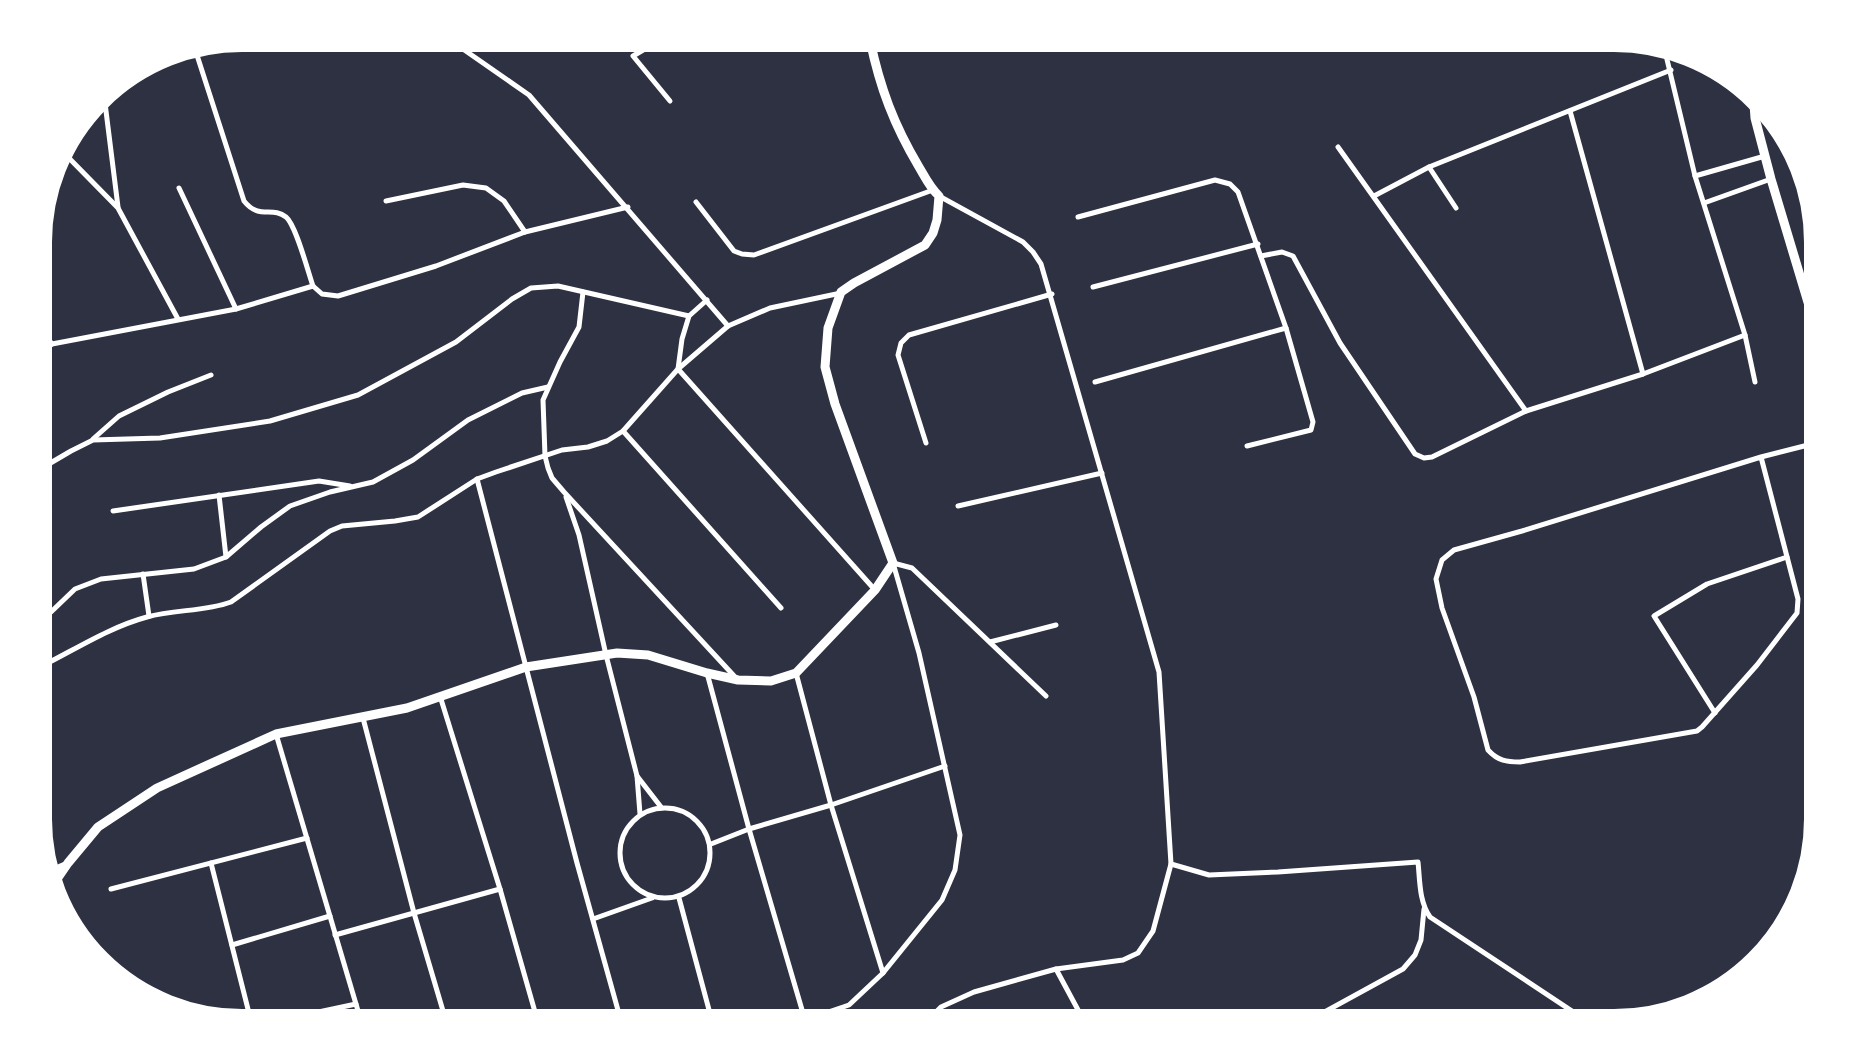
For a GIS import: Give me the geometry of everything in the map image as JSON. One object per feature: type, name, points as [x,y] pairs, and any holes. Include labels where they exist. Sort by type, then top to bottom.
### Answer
[{"type":"street","points":[[463,49],[529,94],[728,326]]},
{"type":"street","points":[[645,49],[633,56],[670,101]]},
{"type":"street","points":[[49,662],[123,625],[149,616],[214,608],[231,602],[330,531],[342,526],[418,517],[477,479],[562,450],[588,447],[607,441],[623,431],[678,369],[728,326],[770,308],[841,292],[854,283],[926,245],[938,220],[936,193],[892,118],[872,49]]},
{"type":"street","points":[[197,54],[244,201],[249,208],[258,212],[286,216],[293,227],[313,286],[322,294],[338,296],[436,266],[525,232],[628,208]]},
{"type":"street","points":[[1667,56],[1695,176],[1745,335],[1755,382]]},
{"type":"street","points":[[1374,196],[1429,167],[1671,70]]},
{"type":"street","points":[[105,105],[118,208]]},
{"type":"street","points":[[1754,109],[1771,179],[1807,299]]},
{"type":"street","points":[[1570,111],[1643,374]]},
{"type":"street","points":[[1338,147],[1526,411]]},
{"type":"street","points":[[1695,176],[1765,156]]},
{"type":"street","points":[[68,157],[118,208],[178,319]]},
{"type":"street","points":[[1429,167],[1456,208]]},
{"type":"street","points":[[1704,203],[1771,179]]},
{"type":"street","points":[[1078,217],[1216,180],[1230,184],[1238,192],[1258,244],[1286,328],[1313,426],[1311,430],[1248,446]]},
{"type":"street","points":[[386,201],[463,185],[486,188],[504,201],[525,232]]},
{"type":"street","points":[[179,188],[236,309]]},
{"type":"street","points":[[696,202],[734,251],[754,255],[936,193],[1023,242],[1042,264],[1052,294],[1159,672],[1171,864],[1153,930],[1138,953],[1123,960],[1056,969],[974,992],[940,1007],[936,1012]]},
{"type":"street","points":[[1093,287],[1258,244]]},
{"type":"street","points":[[1261,256],[1282,252],[1293,256],[1340,342],[1416,454],[1424,458],[1432,457],[1526,411],[1643,374],[1745,335]]},
{"type":"street","points":[[49,346],[236,309],[313,286]]},
{"type":"street","points":[[93,440],[160,438],[270,421],[358,395],[456,342],[512,299],[531,288],[558,286],[689,316]]},
{"type":"street","points":[[584,292],[579,327],[560,362],[543,400],[546,456],[552,478],[738,680]]},
{"type":"street","points":[[828,1012],[849,1005],[883,974],[942,900],[955,870],[960,835],[919,653],[892,563],[835,404],[825,367],[828,328],[841,292]]},
{"type":"street","points":[[926,443],[898,355],[901,343],[909,335],[1052,294]]},
{"type":"street","points":[[707,300],[689,316],[682,340],[678,369],[875,590]]},
{"type":"street","points":[[1095,382],[1286,328]]},
{"type":"street","points":[[49,340],[52,344]]},
{"type":"street","points":[[49,464],[93,440],[119,416],[168,392],[211,375]]},
{"type":"street","points":[[49,613],[76,590],[101,579],[194,568],[226,557],[261,527],[290,506],[330,492],[373,482],[413,460],[468,420],[522,394],[548,387]]},
{"type":"street","points":[[623,431],[782,608]]},
{"type":"street","points":[[1761,457],[1798,599],[1797,613],[1757,665],[1715,713],[1697,731],[1520,762],[1505,762],[1493,756],[1488,750],[1474,697],[1442,608],[1436,579],[1442,560],[1454,550],[1522,531],[1761,457],[1807,445]]},
{"type":"street","points":[[958,506],[1102,473]]},
{"type":"street","points":[[477,479],[619,1012]]},
{"type":"street","points":[[113,511],[319,480],[353,486]]},
{"type":"street","points":[[564,492],[579,535],[636,776],[640,814]]},
{"type":"street","points":[[219,495],[226,557]]},
{"type":"street","points":[[1715,713],[1654,616],[1707,584],[1787,556]]},
{"type":"street","points":[[58,878],[98,827],[157,788],[276,734],[407,708],[526,667],[617,653],[648,655],[707,673],[738,680],[770,681],[796,673],[875,590],[892,563]]},
{"type":"street","points":[[892,563],[912,568],[1046,696]]},
{"type":"street","points":[[143,574],[149,616]]},
{"type":"street","points":[[990,642],[1056,625]]},
{"type":"street","points":[[707,673],[801,1012]]},
{"type":"street","points":[[796,673],[831,805],[883,974]]},
{"type":"street","points":[[440,696],[500,889],[535,1012]]},
{"type":"street","points":[[363,718],[414,914],[443,1012]]},
{"type":"street","points":[[276,734],[358,1012]]},
{"type":"street","points":[[710,844],[749,829],[831,805],[945,766]]},
{"type":"street","points":[[636,776],[660,808]]},
{"type":"street","points":[[593,919],[652,898],[678,898],[698,886],[710,867],[710,844],[701,824],[683,811],[660,808],[640,814],[623,834],[619,860],[630,884],[652,898]]},
{"type":"street","points":[[112,889],[307,838]]},
{"type":"street","points":[[1171,864],[1209,875],[1418,862],[1421,897],[1424,908],[1430,917],[1573,1012]]},
{"type":"street","points":[[55,868],[68,863]]},
{"type":"street","points":[[211,863],[249,1012]]},
{"type":"street","points":[[335,935],[500,889]]},
{"type":"street","points":[[678,898],[710,1012]]},
{"type":"street","points":[[1324,1012],[1403,969],[1415,955],[1421,940],[1424,908]]},
{"type":"street","points":[[232,945],[330,916]]},
{"type":"street","points":[[1056,969],[1079,1012]]},
{"type":"street","points":[[318,1012],[356,1004]]}]
